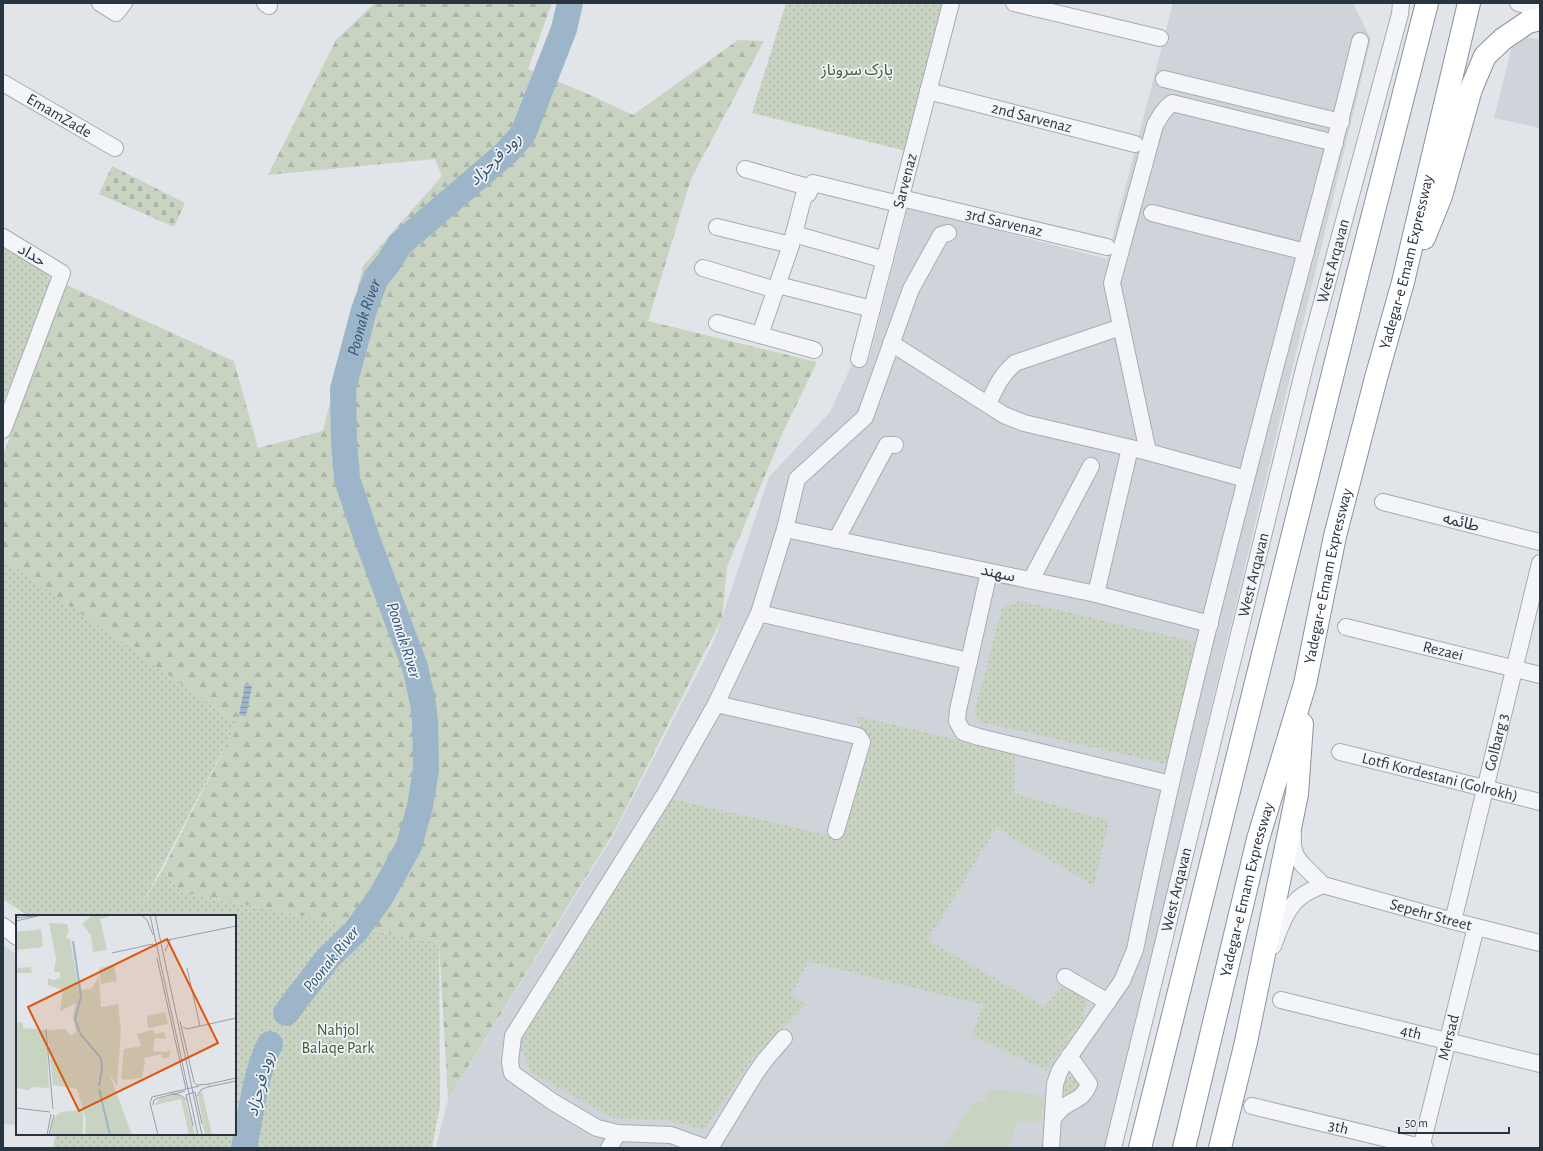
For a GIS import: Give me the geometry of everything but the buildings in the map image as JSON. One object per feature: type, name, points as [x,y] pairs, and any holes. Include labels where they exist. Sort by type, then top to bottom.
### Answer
[{"type":"highway","points":[[1140,1148],[1358,273],[1427,3]]},
{"type":"highway","name":"Yadegar-e Emam Expressway","points":[[1184,1148],[1258,839],[1305,684],[1335,536],[1402,282],[1469,3]]},
{"type":"highway","points":[[1402,282],[1418,254],[1441,196],[1471,89],[1485,56],[1503,39],[1528,22],[1540,20]]},
{"type":"highway","points":[[1220,1148],[1257,993],[1297,794],[1305,684]]},
{"type":"street","points":[[100,3],[120,8]]},
{"type":"street","name":"Sarvenaz","points":[[859,359],[951,3]]},
{"type":"street","points":[[1014,3],[1160,38]]},
{"type":"street","name":"West Arqavan","points":[[1113,1148],[1303,373],[1398,22],[1401,3]]},
{"type":"street","points":[[1518,3],[1540,9]]},
{"type":"street","points":[[1051,1148],[1055,1084],[1060,1070],[1122,981],[1135,950],[1189,704],[1246,479],[1341,122],[1360,41]]},
{"type":"street","points":[[1164,79],[1341,122]]},
{"type":"street","name":"EmamZade","points":[[3,83],[115,148]]},
{"type":"street","name":"2nd Sarvenaz","points":[[928,91],[1135,144]]},
{"type":"street","points":[[1148,452],[1112,283],[1155,125],[1165,108],[1172,103],[1335,143]]},
{"type":"street","points":[[744,169],[811,188],[808,194],[804,195],[793,239],[760,335]]},
{"type":"street","name":"3rd Sarvenaz","points":[[811,188],[813,183],[900,201],[1107,248]]},
{"type":"street","points":[[1152,212],[1306,252]]},
{"type":"street","points":[[717,227],[793,239],[884,260]]},
{"type":"street","points":[[784,1038],[758,1070],[709,1148],[671,1135],[618,1133],[597,1128],[553,1102],[512,1073],[510,1062],[513,1036],[665,794],[716,704],[759,613],[785,529],[797,479],[865,417],[911,289],[941,235],[948,233]]},
{"type":"street","name":"حداد","points":[[3,237],[62,273],[3,430]]},
{"type":"street","points":[[703,268],[777,288],[872,309]]},
{"type":"street","points":[[717,323],[814,350]]},
{"type":"street","points":[[988,404],[1004,372],[1015,363],[1121,327]]},
{"type":"street","points":[[891,343],[1004,415],[1024,423],[1148,452],[1246,479]]},
{"type":"street","points":[[836,540],[887,445],[895,446]]},
{"type":"street","points":[[1096,594],[1130,448]]},
{"type":"street","points":[[1031,580],[1091,466]]},
{"type":"street","name":"طائمه","points":[[1383,502],[1540,542]]},
{"type":"street","name":"سهند","points":[[785,529],[1096,594],[1210,624]]},
{"type":"street","name":"Golbarg 3","points":[[1453,921],[1540,563]]},
{"type":"street","points":[[989,572],[957,721],[963,732],[1171,784]]},
{"type":"street","points":[[759,613],[969,662]]},
{"type":"street","name":"Rezaei","points":[[1346,627],[1540,675]]},
{"type":"street","points":[[716,704],[858,736],[862,742],[836,831]]},
{"type":"street","name":"Lotfi Kordestani (Golrokh)","points":[[1340,752],[1540,802]]},
{"type":"street","name":"Sepehr Street","points":[[1297,794],[1293,846],[1296,856],[1302,864],[1323,885],[1453,921],[1540,942]]},
{"type":"street","points":[[1257,993],[1284,918],[1292,905],[1303,895],[1323,885]]},
{"type":"street","points":[[3,926],[16,936]]},
{"type":"street","name":"Mersad","points":[[1423,1148],[1476,927]]},
{"type":"street","points":[[1065,977],[1108,1002]]},
{"type":"street","name":"4th","points":[[1281,1000],[1540,1064]]},
{"type":"street","points":[[1053,1118],[1064,1107],[1080,1099],[1088,1084],[1069,1056]]},
{"type":"street","name":"3th","points":[[1252,1106],[1423,1148]]},
{"type":"street","points":[[609,1148],[618,1133]]},
{"type":"shaded area","points":[[1173,3],[1353,3],[1371,39],[1106,1148],[436,1148],[448,1099],[613,836],[714,641],[769,477],[830,412],[854,360],[868,363],[908,207],[1107,259]]},
{"type":"shaded area","points":[[1527,37],[1540,40],[1540,128],[1494,118],[1512,46]]},
{"type":"shaded area","points":[[3,945],[16,954],[16,1126],[3,1123]]},
{"type":"green space","points":[[375,3],[552,3],[528,69],[633,115],[738,40],[764,41],[691,179],[648,321],[817,362],[784,430],[727,567],[722,618],[615,830],[448,1099],[439,943],[181,892],[163,869],[237,723],[3,560],[3,456],[64,284],[234,361],[258,448],[323,431],[363,266],[442,176],[435,159],[268,175],[336,40]]},
{"type":"green space","name":"پارک سروناز","points":[[786,3],[945,3],[906,151],[752,113]]},
{"type":"green space","points":[[112,166],[185,203],[174,227],[99,194]]},
{"type":"green space","points":[[3,244],[46,269],[52,286],[3,402]]},
{"type":"green space","name":"Nahjol Balaqe Park","points":[[3,559],[237,723],[142,905],[163,869],[181,892],[439,943],[440,1105],[432,1148],[53,1148],[56,1135],[236,1135],[236,915],[27,915],[3,899]]},
{"type":"green space","points":[[1020,601],[1199,643],[1171,765],[980,722],[974,714],[1002,608]]},
{"type":"green space","points":[[855,716],[1015,753],[1014,793],[1109,821],[1094,886],[996,828],[928,940],[1045,1007],[1064,984],[1087,998],[1083,1019],[1047,1070],[972,1036],[983,1005],[808,962],[792,994],[806,1005],[754,1057],[704,1130],[668,1120],[612,1118],[532,1073],[518,1043],[571,951],[672,799],[841,838],[871,746]]},
{"type":"green space","points":[[1070,1077],[1077,1081],[1080,1088],[1068,1097],[1061,1091],[1064,1079]]},
{"type":"green space","points":[[992,1089],[1044,1096],[1041,1121],[1016,1121],[1009,1148],[945,1148],[972,1103],[984,1101]]},
{"type":"water","points":[[245,684],[252,686],[246,716],[239,715]]},
{"type":"waterway","name":"Poonak River","points":[[286,1013],[328,958],[355,932],[380,898],[409,846],[420,806],[426,770],[425,721],[423,703],[415,667],[367,539],[347,479],[344,441],[343,389],[364,310],[376,278],[389,262],[400,244],[506,153],[523,134],[564,29],[570,3]]},
{"type":"waterway","name":"رود فرحزاد","points":[[244,1148],[257,1081],[270,1044]]}]
